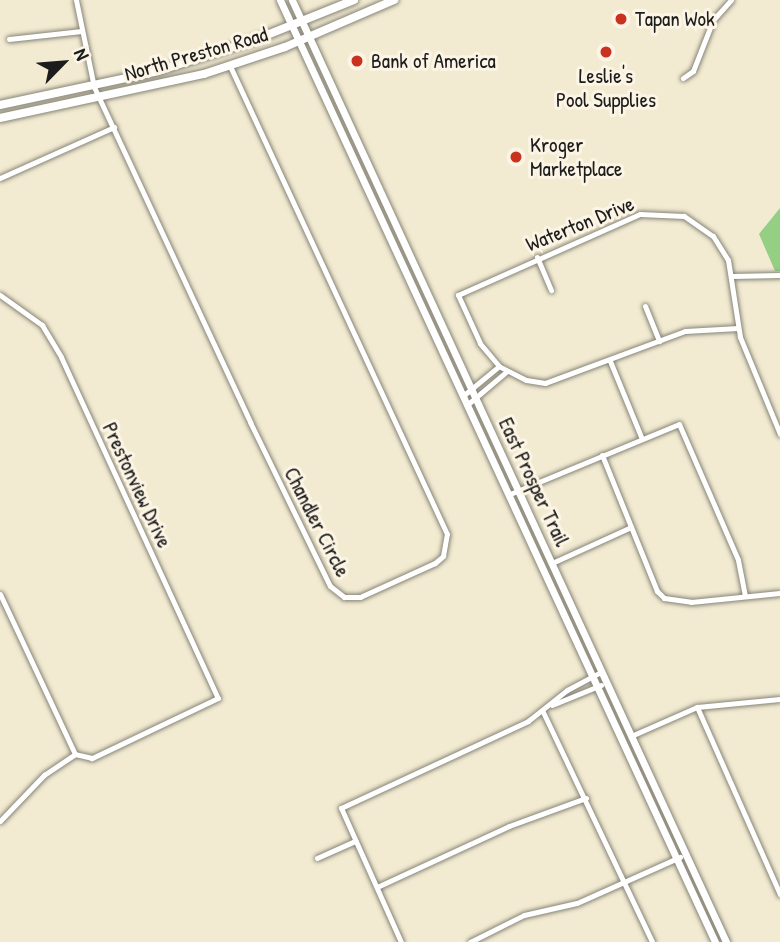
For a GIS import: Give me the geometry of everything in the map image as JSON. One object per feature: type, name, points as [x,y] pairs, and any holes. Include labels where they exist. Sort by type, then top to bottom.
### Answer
[{"type":"main road","name":"East Prosper Trail","points":[[280,0],[715,942]]},
{"type":"main road","name":"East Prosper Trail","points":[[292,0],[726,942]]},
{"type":"main road","name":"North Preston Road","points":[[0,105],[94,87],[209,56],[293,26],[354,0]]},
{"type":"main road","name":"North Preston Road","points":[[0,118],[101,99],[230,66],[394,0]]},
{"type":"main road","points":[[362,176],[372,172]]},
{"type":"street","name":"Chandler Circle","points":[[76,0],[94,87],[330,586],[344,597],[360,597],[435,563],[446,547],[443,524],[230,66]]},
{"type":"street","points":[[683,78],[693,71],[713,20],[730,0]]},
{"type":"street","points":[[9,38],[82,31]]},
{"type":"street","points":[[0,178],[114,127]]},
{"type":"street","name":"Waterton Drive","points":[[499,366],[480,343],[458,295],[537,257],[640,214],[656,212],[684,216],[713,236],[732,276],[738,328],[780,435]]},
{"type":"street","points":[[537,257],[551,290]]},
{"type":"street","points":[[732,276],[780,275]]},
{"type":"street","name":"Prestonview Drive","points":[[0,295],[42,325],[61,357],[218,698],[92,758],[75,754]]},
{"type":"street","points":[[645,306],[659,341]]},
{"type":"street","points":[[464,396],[499,366],[507,372],[545,383],[685,331],[738,328]]},
{"type":"street","points":[[610,361],[642,439]]},
{"type":"street","points":[[468,404],[507,372]]},
{"type":"street","points":[[510,494],[679,424],[738,560],[745,595]]},
{"type":"street","points":[[602,455],[657,591],[664,598],[691,602],[780,593]]},
{"type":"street","points":[[552,563],[631,527]]},
{"type":"street","points":[[0,821],[44,775],[75,754],[1,597]]},
{"type":"street","points":[[401,942],[341,808],[543,712],[566,690],[601,673]]},
{"type":"street","points":[[552,705],[606,683]]},
{"type":"street","points":[[631,736],[697,707],[780,699]]},
{"type":"street","points":[[697,707],[780,894]]},
{"type":"street","points":[[543,712],[652,942]]},
{"type":"street","points":[[377,887],[509,826],[586,799]]},
{"type":"street","points":[[317,858],[355,841]]},
{"type":"street","points":[[470,942],[524,915],[577,903],[686,855]]},
{"type":"green space","points":[[780,208],[780,271],[775,271],[759,234]]},
{"type":"place","name":"Tapan Wok","points":[[621,19]]},
{"type":"place","name":"Leslie's Pool Supplies","points":[[606,52]]},
{"type":"place","name":"Bank of America","points":[[357,61]]},
{"type":"place","name":"Kroger Marketplace","points":[[516,157]]}]
